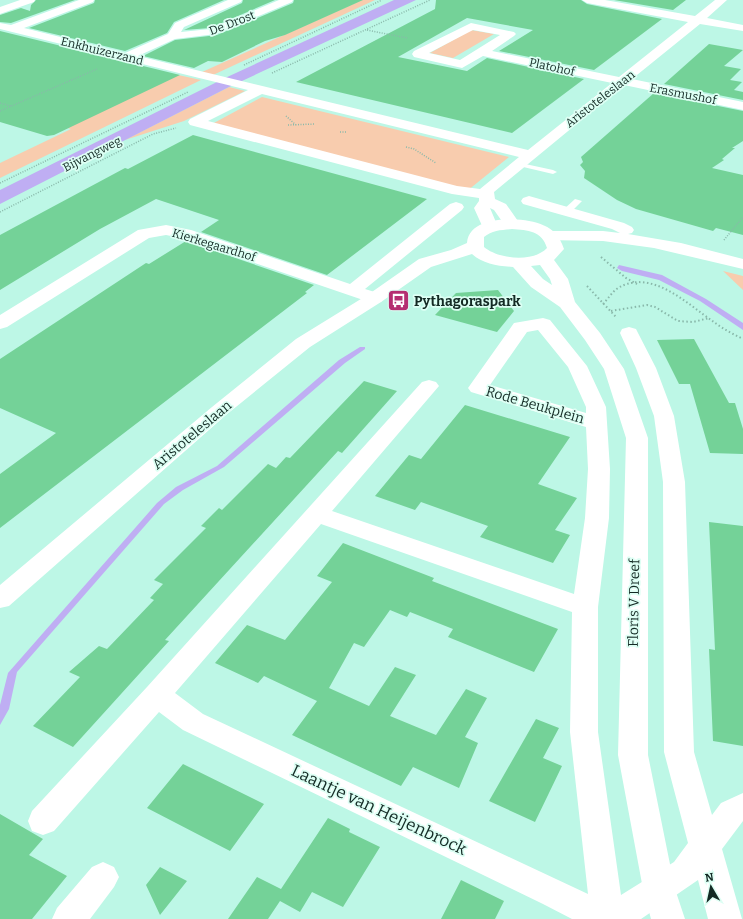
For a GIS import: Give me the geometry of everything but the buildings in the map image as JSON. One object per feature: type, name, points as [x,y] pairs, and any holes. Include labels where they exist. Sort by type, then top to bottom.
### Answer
[{"type":"street","points":[[0,11],[30,0]]},
{"type":"street","points":[[6,28],[89,0]]},
{"type":"street","name":"De Drost","points":[[174,36],[179,25],[238,0]]},
{"type":"street","name":"De Drost","points":[[125,57],[174,36],[212,32],[288,0]]},
{"type":"street","points":[[587,0],[743,28]]},
{"type":"street","name":"Aristoteleslaan","points":[[486,198],[486,190],[623,82],[722,0]]},
{"type":"street","points":[[471,26],[510,34],[462,64],[418,54],[437,44],[471,26]]},
{"type":"street","name":"Enkhuizerzand","points":[[6,28],[261,90]]},
{"type":"street","name":"Platohof","points":[[481,52],[623,82]]},
{"type":"street","name":"Erasmushof","points":[[623,82],[743,106]]},
{"type":"street","points":[[195,122],[261,90],[524,159]]},
{"type":"street","points":[[195,122],[486,198],[500,207],[512,224]]},
{"type":"street","points":[[486,198],[482,208],[490,227]]},
{"type":"street","points":[[529,201],[572,206],[634,234],[632,241]]},
{"type":"street","points":[[353,290],[456,207]]},
{"type":"street","points":[[550,247],[534,228],[512,224],[490,227],[477,235],[474,240],[475,246],[480,252],[488,257],[519,263],[550,247],[609,244],[632,241],[681,248],[743,264]]},
{"type":"street","name":"Kierkegaardhof","points":[[0,323],[144,234],[166,230],[185,234],[375,298]]},
{"type":"street","name":"Aristoteleslaan","points":[[0,599],[219,411],[303,343],[375,298],[425,262],[457,254],[475,246]]},
{"type":"street","name":"Floris V Dreef","points":[[550,247],[558,279],[566,302],[593,337],[614,369],[628,404],[637,438],[633,755],[659,889],[668,919]]},
{"type":"street","name":"Aristoteleslaan","points":[[394,284],[488,257]]},
{"type":"street","name":"Floris V Dreef","points":[[519,263],[537,283],[566,302]]},
{"type":"street","name":"Rode Beukplein","points":[[543,324],[577,366],[596,407],[596,423],[486,390],[478,388],[521,327],[543,324]]},
{"type":"street","points":[[629,333],[646,368],[664,416],[674,482],[679,752],[704,848],[725,919]]},
{"type":"street","points":[[43,821],[157,695],[429,386]]},
{"type":"street","points":[[596,423],[599,469],[598,497],[585,607],[584,732],[608,919]]},
{"type":"street","points":[[316,514],[585,607]]},
{"type":"street","name":"Laantje van Heijenbrock","points":[[157,695],[194,722],[555,893],[604,919]]},
{"type":"street","points":[[612,919],[685,872],[732,812],[743,806]]},
{"type":"street","points":[[69,919],[103,877]]},
{"type":"lane","points":[[524,159],[553,172]]},
{"type":"path","points":[[261,90],[270,74],[430,0]]},
{"type":"path","points":[[367,30],[437,44]]},
{"type":"path","points":[[0,111],[125,57]]},
{"type":"path","points":[[0,103],[12,106]]},
{"type":"path","name":"Bijvangweg","points":[[0,212],[153,134],[195,122]]},
{"type":"path","points":[[288,125],[317,124]]},
{"type":"path","points":[[338,127],[343,139]]},
{"type":"path","points":[[340,132],[351,131]]},
{"type":"path","points":[[402,145],[442,166]]},
{"type":"path","points":[[712,255],[743,217]]},
{"type":"path","points":[[595,252],[626,278],[637,284]]},
{"type":"path","points":[[583,282],[611,311],[629,333]]},
{"type":"path","points":[[603,304],[617,289],[637,284],[658,286],[665,289],[724,329],[743,339]]},
{"type":"path","points":[[611,311],[647,304],[660,309],[667,316],[689,324],[709,318]]},
{"type":"shaded area","points":[[362,0],[375,0],[213,75],[202,72]]},
{"type":"shaded area","points":[[394,0],[416,0],[229,87],[0,204],[0,190],[225,78]]},
{"type":"shaded area","points":[[471,30],[494,34],[453,58],[430,53]]},
{"type":"shaded area","points":[[137,66],[201,80],[0,178],[0,163],[71,129],[15,113]]},
{"type":"shaded area","points":[[229,87],[245,91],[184,121],[125,140]]},
{"type":"shaded area","points":[[262,97],[509,157],[467,191],[212,124]]},
{"type":"shaded area","points":[[619,265],[662,275],[706,299],[743,323],[743,330],[700,301],[659,280],[622,271],[617,268]]},
{"type":"shaded area","points":[[723,271],[743,276],[743,290]]},
{"type":"shaded area","points":[[360,347],[365,347],[365,349],[345,363],[224,467],[183,490],[164,504],[17,672],[9,709],[0,725],[0,705],[8,673],[157,503],[176,487],[217,466],[339,360]]},
{"type":"place","name":"Pythagoraspark","points":[[399,301]]}]
